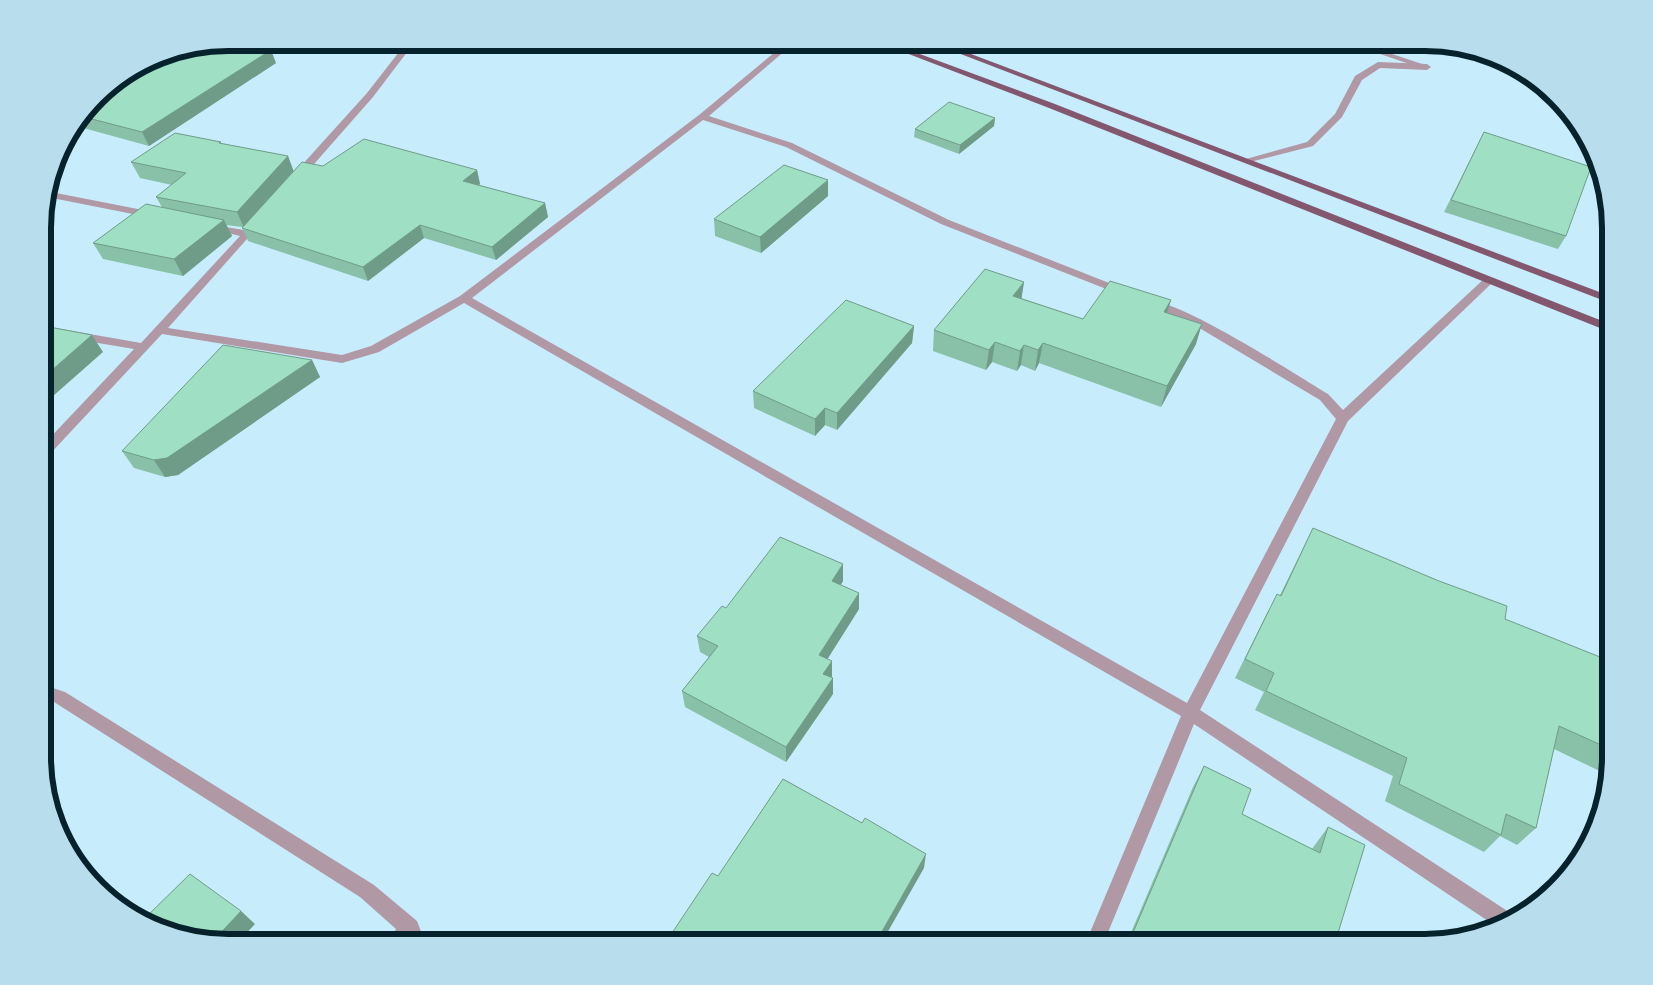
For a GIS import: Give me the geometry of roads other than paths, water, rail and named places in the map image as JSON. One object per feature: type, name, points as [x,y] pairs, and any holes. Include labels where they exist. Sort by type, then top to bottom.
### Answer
[{"type":"main road","points":[[909,51],[1052,106],[1601,325]]},
{"type":"main road","points":[[961,51],[1601,297]]},
{"type":"street","points":[[1249,161],[1310,144],[1339,115],[1358,78],[1378,65],[1427,67],[1379,51]]},
{"type":"street","points":[[286,189],[354,114],[404,52]]},
{"type":"street","points":[[160,330],[342,359],[375,349],[464,298],[702,117],[779,52]]},
{"type":"street","points":[[702,117],[789,145],[945,222],[1195,320],[1324,397],[1343,418]]},
{"type":"street","points":[[55,196],[169,218]]},
{"type":"street","points":[[51,445],[160,330],[266,211]]},
{"type":"street","points":[[198,224],[247,234]]},
{"type":"street","points":[[1099,933],[1190,713],[1343,418],[1489,280]]},
{"type":"street","points":[[464,298],[1190,713],[1499,918]]},
{"type":"street","points":[[51,331],[143,347]]},
{"type":"street","points":[[51,694],[59,697],[367,891],[412,934]]}]
